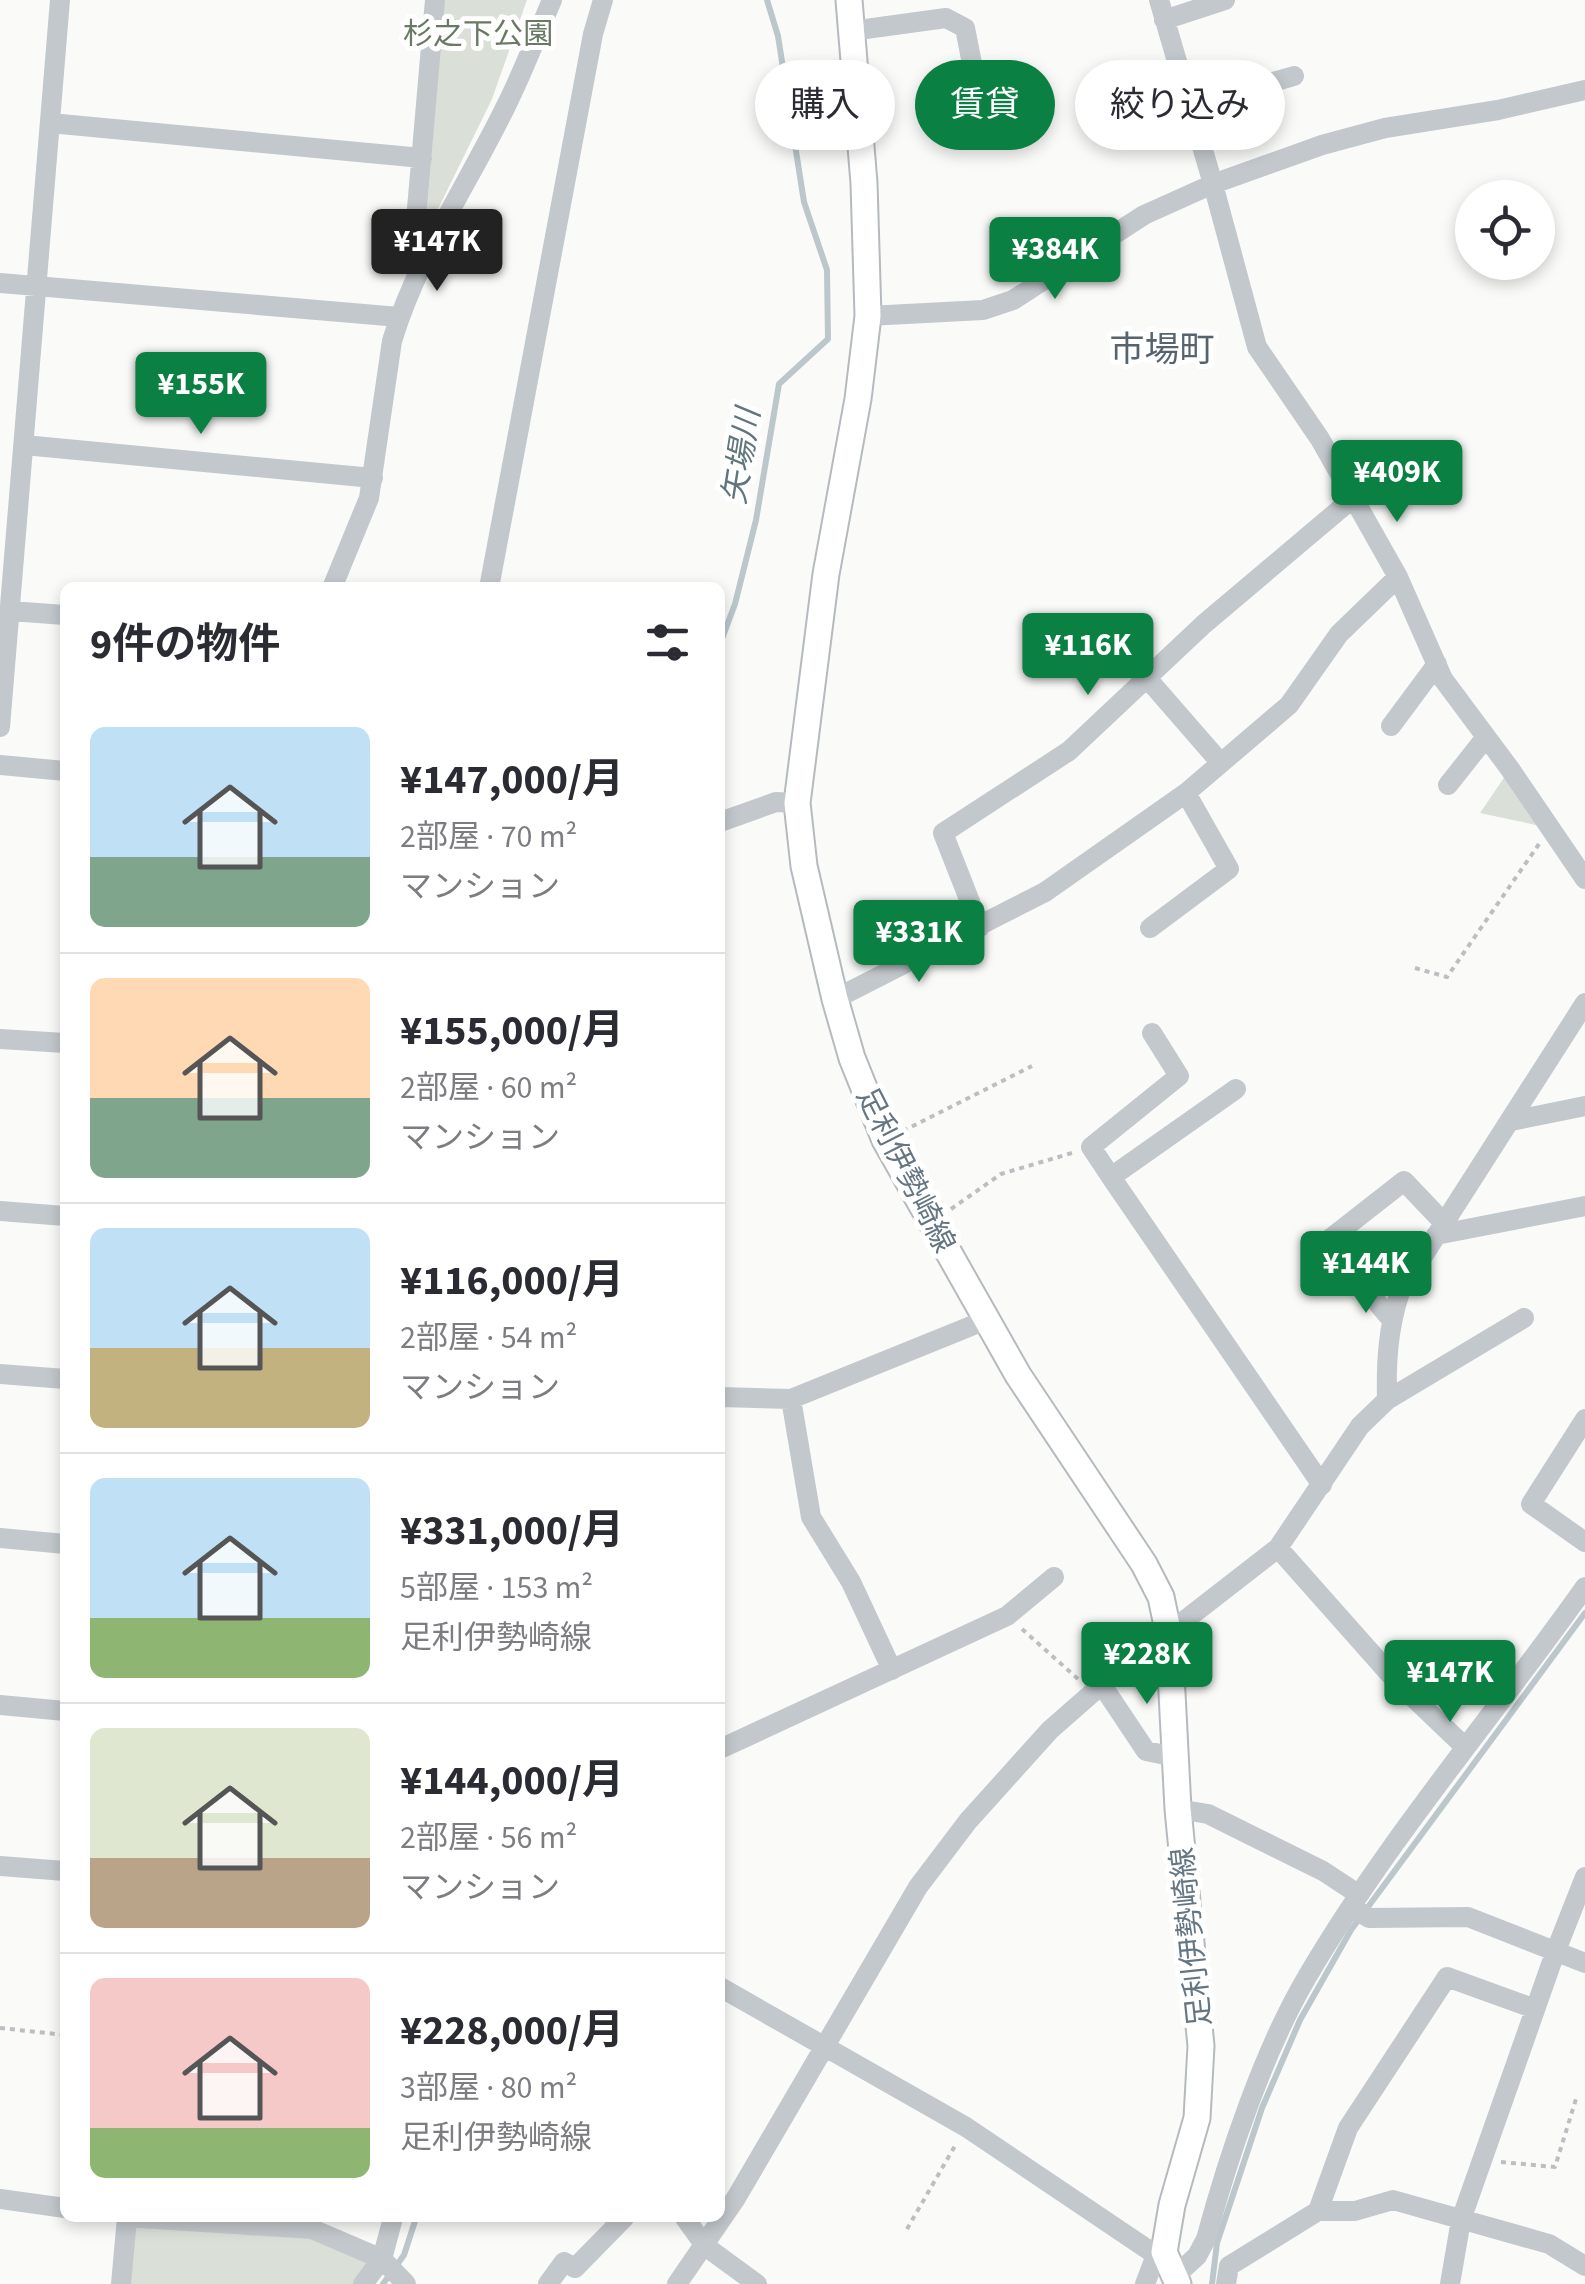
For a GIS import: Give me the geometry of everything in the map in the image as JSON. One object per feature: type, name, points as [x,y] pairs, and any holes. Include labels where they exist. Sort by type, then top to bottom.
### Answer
[{"type":"main road","name":"足利伊勢崎線","points":[[850,0],[864,183],[868,316],[858,399],[826,574],[797,802],[804,866],[852,1058],[885,1140],[930,1224],[1068,1456],[1144,1564],[1161,1597],[1169,1634],[1174,1756],[1199,2013],[1201,2081],[1196,2118],[1160,2254]]},
{"type":"main road","points":[[1160,2254],[1177,2280]]},
{"type":"street","points":[[0,727],[60,0]]},
{"type":"street","points":[[430,249],[416,220],[435,0]]},
{"type":"street","points":[[335,582],[373,478],[392,341],[399,317],[430,249],[507,104],[552,0]]},
{"type":"street","points":[[490,582],[540,303],[603,0]]},
{"type":"street","points":[[1177,60],[1162,10],[1225,0]]},
{"type":"street","points":[[851,31],[946,18],[965,28],[971,60]]},
{"type":"street","points":[[1285,79],[1294,76]]},
{"type":"street","points":[[868,316],[984,310],[1013,300],[1144,215],[1214,184],[1322,145],[1386,128],[1498,110],[1585,90]]},
{"type":"street","points":[[50,123],[422,158]]},
{"type":"street","points":[[1204,150],[1257,347],[1320,439],[1398,576],[1443,679],[1585,879]]},
{"type":"street","points":[[0,283],[399,317]]},
{"type":"street","points":[[24,444],[373,478]]},
{"type":"street","points":[[980,927],[944,833],[1068,751],[1146,677],[1352,498]]},
{"type":"street","points":[[835,999],[1045,892],[1186,793],[1290,705],[1339,634],[1398,576]]},
{"type":"street","points":[[10,611],[60,615]]},
{"type":"street","points":[[1391,726],[1436,664]]},
{"type":"street","points":[[1146,677],[1220,762]]},
{"type":"street","points":[[1448,785],[1486,736]]},
{"type":"street","points":[[0,765],[60,771]]},
{"type":"street","points":[[1150,928],[1229,868],[1186,793]]},
{"type":"street","points":[[725,820],[776,802],[797,802]]},
{"type":"street","points":[[1387,1400],[1391,1318],[1400,1292],[1585,1002]]},
{"type":"street","points":[[1152,1033],[1179,1076],[1091,1147],[1322,1485]]},
{"type":"street","points":[[0,1039],[60,1043]]},
{"type":"street","points":[[1111,1177],[1236,1089]]},
{"type":"street","points":[[1511,1121],[1585,1106]]},
{"type":"street","points":[[1391,1318],[1326,1242],[1404,1181],[1440,1229]]},
{"type":"street","points":[[1440,1229],[1585,1206]]},
{"type":"street","points":[[0,1211],[60,1216]]},
{"type":"street","points":[[725,2213],[918,1887],[968,1821],[1050,1730],[1278,1548],[1360,1426],[1387,1400],[1524,1318]]},
{"type":"street","points":[[725,1397],[792,1399],[986,1320]]},
{"type":"street","points":[[0,1374],[60,1379]]},
{"type":"street","points":[[792,1399],[811,1516],[851,1582],[892,1670]]},
{"type":"street","points":[[1585,1419],[1531,1504],[1585,1542]]},
{"type":"street","points":[[0,1538],[60,1544]]},
{"type":"street","points":[[1278,1548],[1396,1682],[1465,1746]]},
{"type":"street","points":[[725,1747],[1007,1616],[1054,1577]]},
{"type":"street","points":[[1177,2280],[1206,2239],[1270,2057],[1305,1980],[1354,1901],[1585,1587]]},
{"type":"street","points":[[1097,1689],[1146,1751],[1174,1756]]},
{"type":"street","points":[[0,1706],[60,1711]]},
{"type":"street","points":[[1178,1808],[1208,1814],[1323,1871],[1369,1918],[1468,1917],[1585,1962]]},
{"type":"street","points":[[0,1866],[60,1870]]},
{"type":"street","points":[[1450,2284],[1461,2220],[1585,1877]]},
{"type":"street","points":[[1318,2211],[1348,2128],[1447,1977],[1535,2009]]},
{"type":"street","points":[[725,1990],[966,2127],[1160,2254],[1145,2284]]},
{"type":"street","points":[[0,2199],[60,2207]]},
{"type":"street","points":[[1226,2284],[1229,2266],[1318,2211],[1354,2211],[1393,2200],[1549,2244],[1585,2266]]},
{"type":"street","points":[[121,2284],[128,2222]]},
{"type":"street","points":[[278,2222],[312,2223],[382,2259],[406,2284]]},
{"type":"street","points":[[364,2284],[382,2259],[392,2222]]},
{"type":"street","points":[[548,2284],[564,2262],[576,2268],[620,2222]]},
{"type":"street","points":[[688,2222],[705,2246],[757,2284]]},
{"type":"street","points":[[677,2284],[720,2222]]},
{"type":"path","points":[[1416,968],[1447,978],[1550,828]]},
{"type":"path","points":[[885,1140],[1032,1066]]},
{"type":"path","points":[[930,1224],[1002,1174],[1091,1147]]},
{"type":"path","points":[[1007,1616],[1097,1689]]},
{"type":"path","points":[[0,2028],[60,2034]]},
{"type":"path","points":[[1481,2160],[1555,2168],[1576,2099]]},
{"type":"path","points":[[907,2229],[966,2127]]},
{"type":"green space","name":"杉之下公園","points":[[444,0],[527,0],[492,99],[438,209],[427,210]]},
{"type":"green space","points":[[1510,769],[1550,828],[1480,813]]},
{"type":"green space","points":[[127,2222],[312,2229],[382,2259],[363,2284],[121,2284]]},
{"type":"waterway","name":"矢場川","points":[[725,631],[756,520],[779,384],[828,339],[827,270],[804,202],[778,36],[767,0]]},
{"type":"waterway","points":[[1212,2284],[1217,2243],[1262,2108],[1300,2020],[1351,1930],[1585,1613]]},
{"type":"waterway","name":"矢場川","points":[[383,2284],[404,2255],[415,2222]]},
{"type":"district","name":"市場町","points":[[1162,349]]}]
